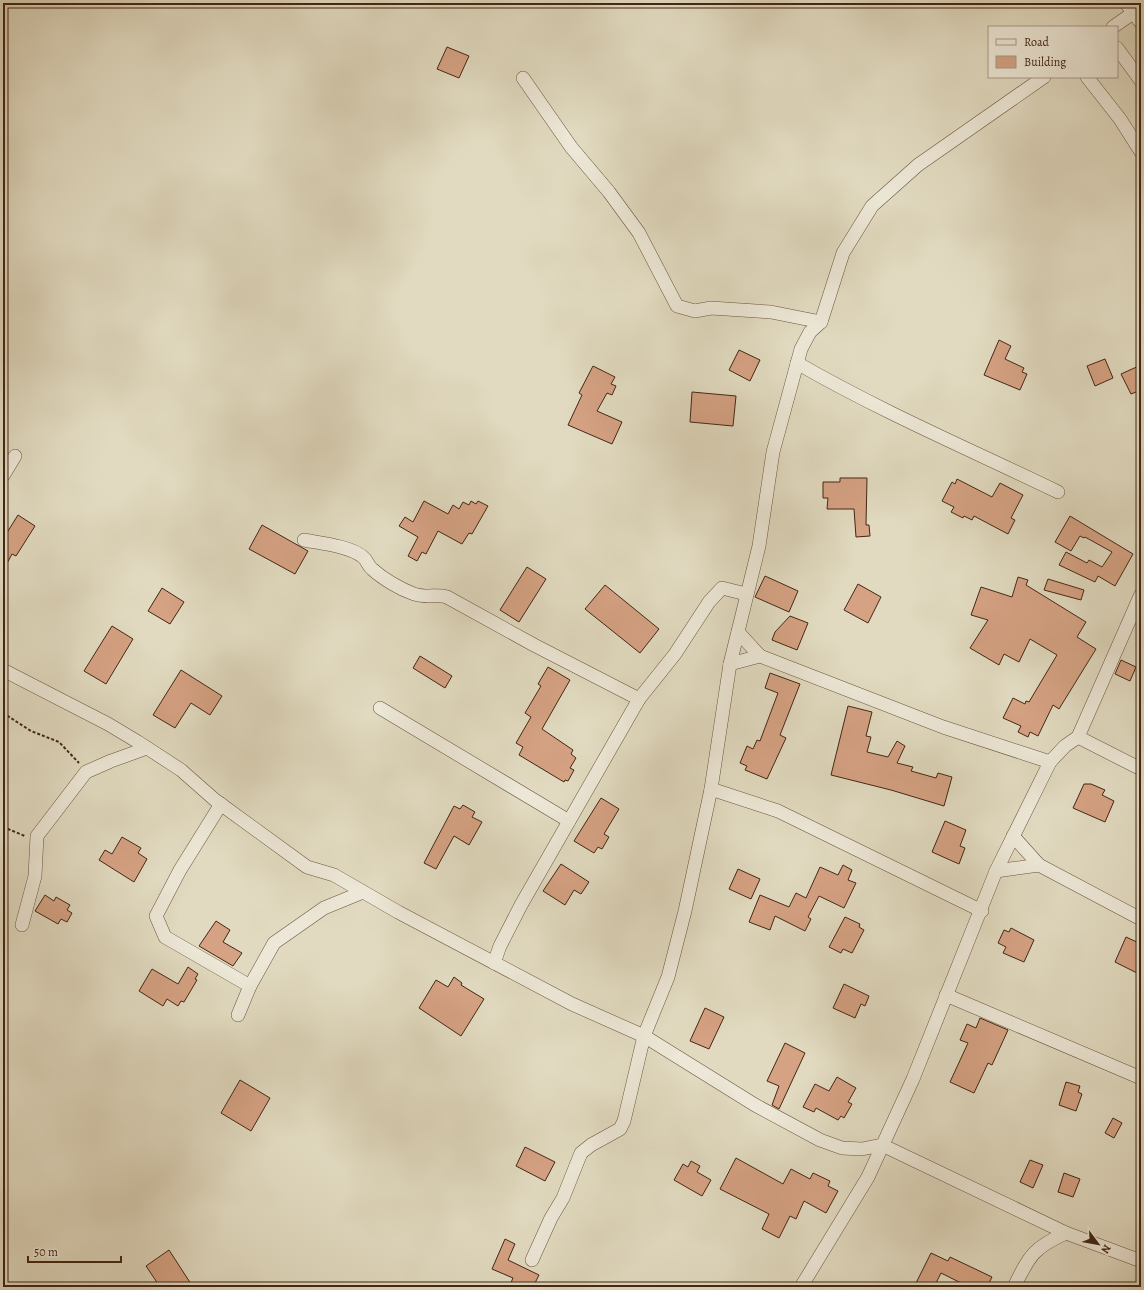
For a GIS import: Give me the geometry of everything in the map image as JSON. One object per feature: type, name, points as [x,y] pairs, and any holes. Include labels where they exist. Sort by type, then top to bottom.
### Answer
[{"type":"street","points":[[1114,26],[1129,8],[1141,23]]},
{"type":"street","points":[[1118,49],[1141,81]]},
{"type":"street","points":[[523,78],[571,147],[609,192],[635,228],[677,306],[695,311],[711,308],[771,312],[821,322]]},
{"type":"street","points":[[532,1260],[551,1218],[563,1198],[581,1153],[591,1145],[620,1129],[624,1121],[644,1036],[668,977],[685,911],[711,789],[730,664],[759,546],[773,452],[801,349],[810,332],[821,322],[843,253],[872,206],[918,165],[1043,78]]},
{"type":"street","points":[[1088,78],[1120,119],[1141,152]]},
{"type":"street","points":[[797,363],[836,386],[946,441],[1058,492]]},
{"type":"street","points":[[3,476],[15,456]]},
{"type":"street","points":[[304,540],[351,550],[363,557],[371,568],[378,574],[400,587],[414,594],[429,597],[439,595],[447,597],[534,645],[639,699]]},
{"type":"street","points":[[494,963],[507,932],[639,699],[675,654],[709,602],[722,588],[746,594]]},
{"type":"street","points":[[801,1287],[868,1177],[913,1079],[946,995],[982,911],[996,872],[1050,762],[1064,746],[1078,737],[1141,594]]},
{"type":"street","points":[[738,632],[760,656],[840,689],[943,727],[1050,762]]},
{"type":"street","points":[[730,664],[760,656]]},
{"type":"street","points":[[3,670],[108,724],[147,748],[180,770],[221,804],[307,867],[334,875],[572,1004],[644,1036],[755,1105],[820,1140],[842,1148],[862,1149],[882,1146],[1066,1233],[1141,1261]]},
{"type":"street","points":[[380,708],[569,821]]},
{"type":"street","points":[[1078,737],[1141,769]]},
{"type":"street","points":[[22,925],[35,876],[37,836],[86,772],[111,760],[147,748]]},
{"type":"street","points":[[711,789],[778,811],[982,911]]},
{"type":"street","points":[[221,804],[180,870],[156,916],[165,937],[250,986]]},
{"type":"street","points":[[1013,836],[1038,865],[1141,919]]},
{"type":"street","points":[[996,872],[1038,865]]},
{"type":"street","points":[[238,1015],[250,986],[274,943],[324,908],[363,892]]},
{"type":"street","points":[[946,995],[1141,1078]]},
{"type":"street","points":[[1014,1287],[1029,1257],[1046,1242],[1066,1233]]},
{"type":"path","points":[[3,713],[31,731],[59,742],[86,772]]},
{"type":"path","points":[[3,827],[37,841]]},
{"type":"building","points":[[447,47],[469,56],[459,78],[437,69]]},
{"type":"building","points":[[999,340],[1011,346],[1005,359],[1024,368],[1022,372],[1027,374],[1020,390],[984,375]]},
{"type":"building","points":[[739,350],[760,360],[750,381],[729,370]]},
{"type":"building","points":[[1105,359],[1113,378],[1095,386],[1087,366]]},
{"type":"building","points":[[1141,365],[1141,390],[1131,394],[1121,374]]},
{"type":"building","points":[[593,366],[615,377],[611,384],[616,386],[612,395],[607,393],[597,411],[622,422],[612,444],[568,425],[582,395],[579,393]]},
{"type":"building","points":[[692,392],[736,396],[733,426],[690,422]]},
{"type":"building","points":[[840,478],[867,478],[866,525],[869,525],[870,536],[856,537],[854,509],[827,509],[828,498],[823,498],[823,482],[840,482]]},
{"type":"building","points":[[957,479],[992,497],[1000,483],[1023,495],[1011,518],[1015,520],[1008,534],[974,516],[972,520],[964,516],[963,518],[951,512],[954,507],[942,501],[952,482],[955,484]]},
{"type":"building","points":[[424,501],[448,514],[453,505],[459,509],[463,502],[469,505],[471,501],[476,504],[478,501],[488,506],[472,534],[469,533],[462,544],[438,531],[426,554],[422,552],[417,561],[408,556],[418,537],[399,526],[405,517],[413,522]]},
{"type":"building","points":[[18,515],[35,526],[16,556],[12,554],[3,571],[3,539]]},
{"type":"building","points":[[1070,516],[1133,554],[1115,586],[1098,576],[1095,582],[1059,565],[1066,552],[1087,563],[1089,560],[1102,567],[1112,552],[1085,537],[1080,536],[1071,551],[1055,542]]},
{"type":"building","points":[[262,525],[308,551],[295,574],[249,549]]},
{"type":"building","points":[[527,567],[546,579],[519,622],[500,610]]},
{"type":"building","points":[[765,576],[798,591],[789,612],[755,597]]},
{"type":"building","points":[[1018,577],[1028,580],[1026,585],[1086,622],[1077,637],[1096,649],[1059,709],[1053,705],[1038,736],[1030,732],[1028,737],[1018,732],[1021,726],[1003,718],[1013,698],[1025,704],[1026,701],[1029,702],[1057,655],[1030,639],[1019,662],[1004,654],[999,665],[970,648],[988,620],[971,615],[981,587],[1012,597]]},
{"type":"building","points":[[1048,579],[1084,590],[1081,600],[1044,590]]},
{"type":"building","points":[[858,584],[881,597],[868,623],[844,610]]},
{"type":"building","points":[[605,585],[659,629],[640,653],[585,609]]},
{"type":"building","points":[[162,588],[184,602],[170,624],[148,611]]},
{"type":"building","points":[[790,616],[808,623],[797,650],[772,640],[775,632]]},
{"type":"building","points":[[112,626],[133,639],[106,684],[84,671]]},
{"type":"building","points":[[420,656],[452,676],[445,688],[413,668]]},
{"type":"building","points":[[1121,660],[1136,667],[1130,681],[1115,674]]},
{"type":"building","points":[[548,667],[570,680],[542,729],[573,750],[571,754],[576,758],[570,768],[574,770],[568,781],[565,780],[564,782],[519,755],[523,747],[516,743],[531,717],[525,713],[541,686],[538,684]]},
{"type":"building","points":[[181,670],[222,696],[210,715],[191,703],[175,728],[153,715]]},
{"type":"building","points":[[770,673],[800,684],[780,735],[786,738],[767,779],[745,770],[747,766],[740,763],[747,746],[753,749],[757,740],[760,741],[778,693],[765,688]]},
{"type":"building","points":[[848,706],[872,712],[866,736],[871,737],[867,752],[888,757],[897,741],[905,746],[897,763],[913,767],[911,771],[936,778],[938,773],[952,777],[944,806],[891,790],[831,775]]},
{"type":"building","points":[[1084,784],[1091,784],[1105,790],[1102,795],[1114,801],[1105,822],[1073,808]]},
{"type":"building","points":[[601,798],[619,809],[604,834],[609,837],[602,849],[598,847],[594,853],[574,841]]},
{"type":"building","points":[[463,805],[475,812],[472,817],[482,822],[469,845],[454,836],[436,869],[424,863],[454,806],[460,809]]},
{"type":"building","points":[[945,821],[966,830],[960,846],[965,848],[959,864],[932,852]]},
{"type":"building","points":[[122,837],[141,848],[138,853],[147,859],[134,882],[99,860],[105,850],[112,854]]},
{"type":"building","points":[[561,864],[589,882],[581,894],[574,890],[565,905],[543,891]]},
{"type":"building","points":[[843,865],[852,870],[848,880],[856,883],[844,908],[819,896],[808,917],[811,919],[805,931],[775,916],[770,930],[749,922],[760,895],[789,907],[796,893],[806,898],[820,867],[838,875]]},
{"type":"building","points":[[738,869],[760,879],[751,899],[729,889]]},
{"type":"building","points":[[45,895],[54,901],[56,897],[70,905],[67,910],[72,913],[67,922],[61,919],[58,924],[35,911]]},
{"type":"building","points":[[845,917],[860,924],[859,927],[864,930],[852,953],[843,949],[841,953],[829,947]]},
{"type":"building","points":[[216,921],[230,930],[223,942],[242,953],[233,966],[199,946]]},
{"type":"building","points":[[1011,928],[1034,940],[1024,962],[1003,953],[1006,947],[998,943],[1004,930],[1009,932]]},
{"type":"building","points":[[1126,937],[1141,944],[1141,975],[1115,962]]},
{"type":"building","points":[[188,967],[198,974],[195,979],[197,980],[184,1002],[181,1001],[178,1006],[167,999],[163,1006],[139,991],[152,969],[178,984]]},
{"type":"building","points":[[454,977],[462,983],[461,985],[484,999],[461,1036],[419,1008],[436,980],[448,987]]},
{"type":"building","points":[[844,984],[869,996],[865,1006],[861,1004],[855,1018],[833,1008]]},
{"type":"building","points":[[705,1008],[724,1017],[709,1049],[690,1041]]},
{"type":"building","points":[[980,1018],[1008,1030],[992,1065],[988,1063],[974,1093],[950,1082],[968,1043],[960,1040],[967,1024],[976,1028]]},
{"type":"building","points":[[785,1043],[805,1053],[779,1109],[772,1105],[779,1086],[767,1081]]},
{"type":"building","points":[[837,1077],[856,1088],[848,1102],[852,1104],[844,1118],[841,1116],[838,1120],[816,1108],[814,1112],[803,1107],[815,1084],[829,1091]]},
{"type":"building","points":[[240,1080],[270,1098],[251,1131],[221,1113]]},
{"type":"building","points":[[1066,1082],[1080,1086],[1078,1092],[1082,1094],[1076,1111],[1059,1105]]},
{"type":"building","points":[[1113,1118],[1122,1123],[1114,1138],[1105,1133]]},
{"type":"building","points":[[525,1147],[555,1162],[545,1181],[516,1166]]},
{"type":"building","points":[[736,1158],[783,1184],[791,1169],[810,1179],[813,1173],[830,1181],[828,1186],[838,1191],[826,1213],[804,1201],[796,1219],[790,1216],[779,1238],[762,1229],[769,1214],[720,1189]]},
{"type":"building","points":[[1030,1160],[1043,1165],[1033,1188],[1020,1182]]},
{"type":"building","points":[[691,1161],[700,1166],[697,1172],[711,1180],[702,1196],[674,1180],[683,1164],[688,1167]]},
{"type":"building","points":[[1064,1173],[1080,1179],[1073,1197],[1058,1192]]},
{"type":"building","points":[[505,1239],[515,1244],[508,1260],[539,1275],[533,1287],[509,1287],[513,1278],[492,1269]]},
{"type":"building","points":[[169,1250],[193,1287],[160,1287],[146,1266]]},
{"type":"building","points":[[931,1253],[948,1261],[950,1257],[992,1277],[987,1287],[969,1287],[941,1273],[934,1287],[914,1287]]}]
